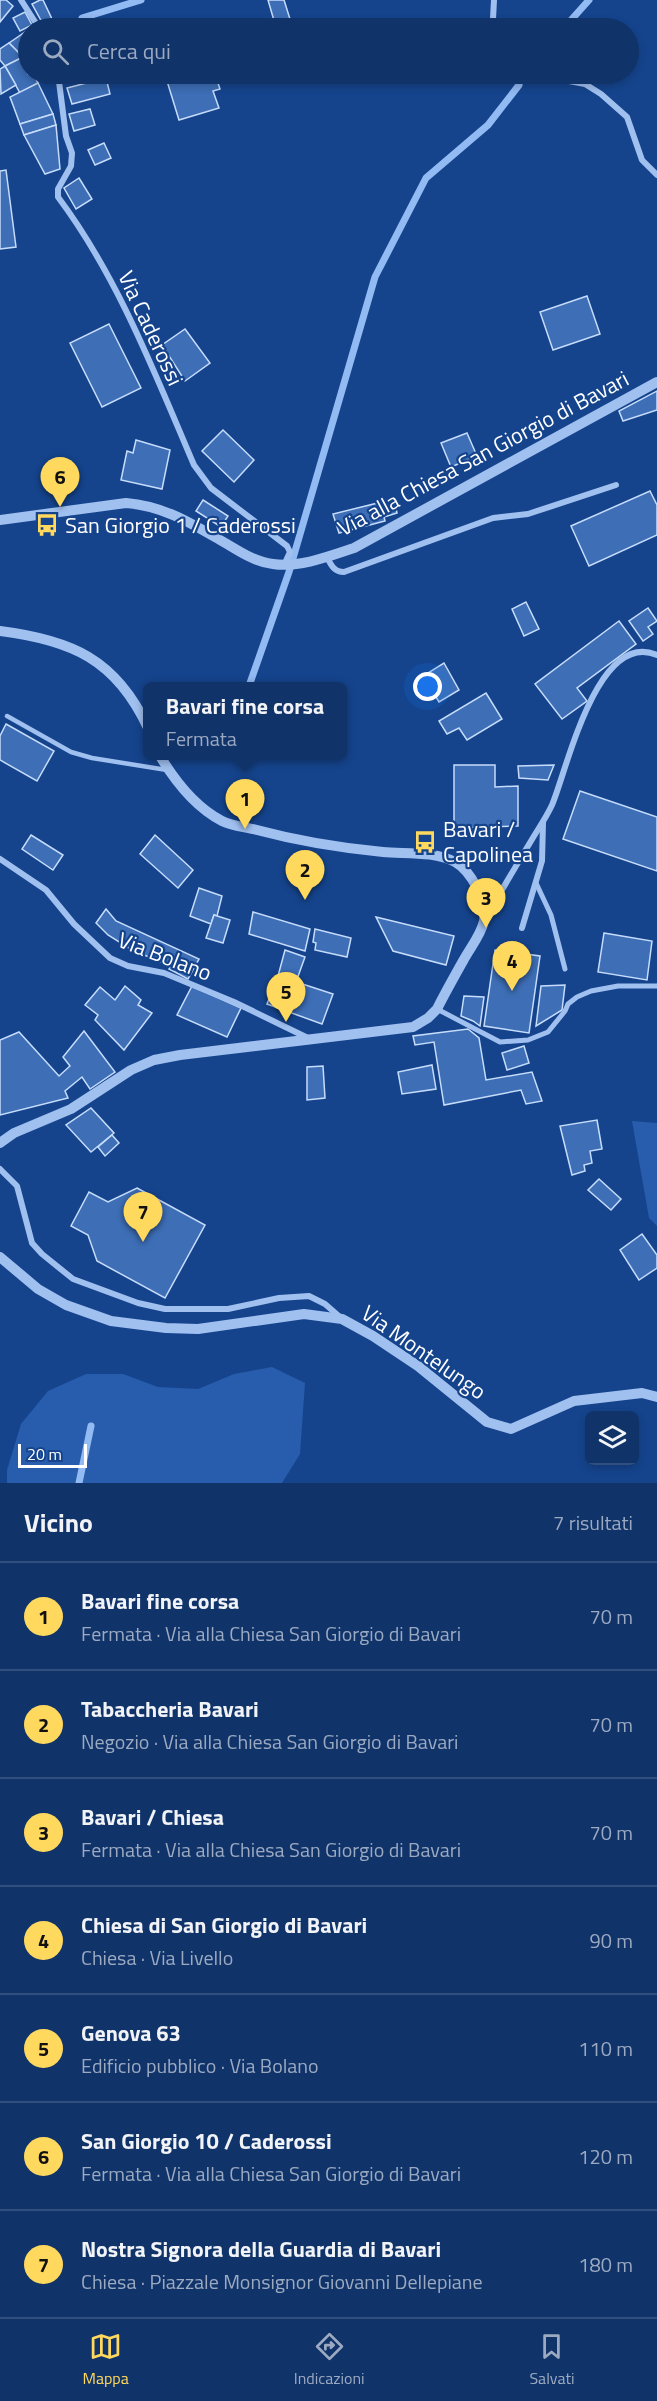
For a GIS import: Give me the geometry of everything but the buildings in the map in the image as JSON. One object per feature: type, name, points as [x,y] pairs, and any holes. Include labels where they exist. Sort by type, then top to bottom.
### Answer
[{"type":"street","points":[[21,0],[33,18]]},
{"type":"street","points":[[493,18],[494,0]]},
{"type":"street","name":"Via Caderossi","points":[[59,84],[66,136],[72,153],[70,166],[58,189],[58,197],[90,243],[124,307],[194,465],[220,496],[287,546],[290,552],[284,565]]},
{"type":"street","points":[[585,84],[609,100],[627,117],[642,160],[657,175]]},
{"type":"street","name":"Via alla Chiesa San Giorgio di Bavari","points":[[0,520],[126,503],[140,504],[176,515],[247,556],[272,564],[284,565],[327,557],[354,548],[657,382]]},
{"type":"street","name":"Via alla Chiesa San Giorgio di Bavari","points":[[327,557],[333,568],[338,572],[344,572],[494,519],[528,513],[616,485]]},
{"type":"street","points":[[0,631],[59,642],[78,650],[99,663],[127,692],[143,718]]},
{"type":"street","points":[[0,1143],[14,1133],[71,1108],[131,1070],[154,1060],[308,1038],[396,1030],[413,1027],[428,1018],[437,1009],[484,919],[551,806],[586,709],[596,690],[620,661],[642,651],[657,656]]},
{"type":"street","points":[[163,760],[192,798],[207,812],[224,822],[293,839],[439,857],[454,861],[464,868],[474,884],[483,903],[484,919]]},
{"type":"street","points":[[522,928],[542,861],[543,820]]},
{"type":"street","name":"Via Bolano","points":[[0,859],[46,890],[74,924],[110,958],[128,966],[164,973],[234,1002],[308,1038]]},
{"type":"street","points":[[536,883],[551,915],[565,969]]},
{"type":"street","points":[[437,1009],[500,1042],[528,1040],[548,1032],[568,1004],[591,991],[618,986],[657,986]]},
{"type":"street","points":[[0,1134],[14,1133]]},
{"type":"street","points":[[0,1169],[17,1186],[32,1243],[42,1254],[74,1279],[138,1303],[165,1309],[228,1309],[279,1298],[309,1296],[325,1304],[342,1319]]},
{"type":"street","name":"Via Montelungo","points":[[0,1257],[38,1289],[66,1305],[111,1321],[166,1328],[198,1329],[304,1314],[342,1319],[373,1336],[418,1366],[487,1422],[511,1430],[574,1401],[642,1394],[657,1397]]},
{"type":"lane","points":[[7,716],[71,752],[92,758],[169,770]]},
{"type":"shaded area","points":[[632,1121],[657,1123],[657,1226],[649,1218]]},
{"type":"shaded area","points":[[272,1367],[305,1383],[300,1454],[282,1483],[7,1483],[7,1470],[21,1424],[48,1391],[86,1374],[123,1374],[158,1387],[198,1389],[234,1374]]},
{"type":"waterway","points":[[82,18],[141,0]]},
{"type":"waterway","points":[[573,18],[589,0]]},
{"type":"waterway","points":[[250,682],[289,572],[375,277],[426,178],[488,125],[519,85]]},
{"type":"waterway","points":[[79,1483],[91,1426]]},
{"type":"place","name":"San Giorgio 10 / Caderossi","points":[[60,507]]},
{"type":"place","name":"San Giorgio 1 / Caderossi","points":[[47,525]]},
{"type":"place","name":"Bavari fine corsa","points":[[245,829]]},
{"type":"place","name":"Bavari / Capolinea","points":[[425,842]]},
{"type":"place","name":"Tabaccheria Bavari","points":[[305,900]]},
{"type":"place","name":"Bavari / Chiesa","points":[[486,928]]},
{"type":"place","name":"Chiesa di San Giorgio di Bavari","points":[[512,991]]},
{"type":"place","name":"Genova 63","points":[[286,1022]]},
{"type":"place","name":"Nostra Signora della Guardia di Bavari","points":[[143,1242]]}]
